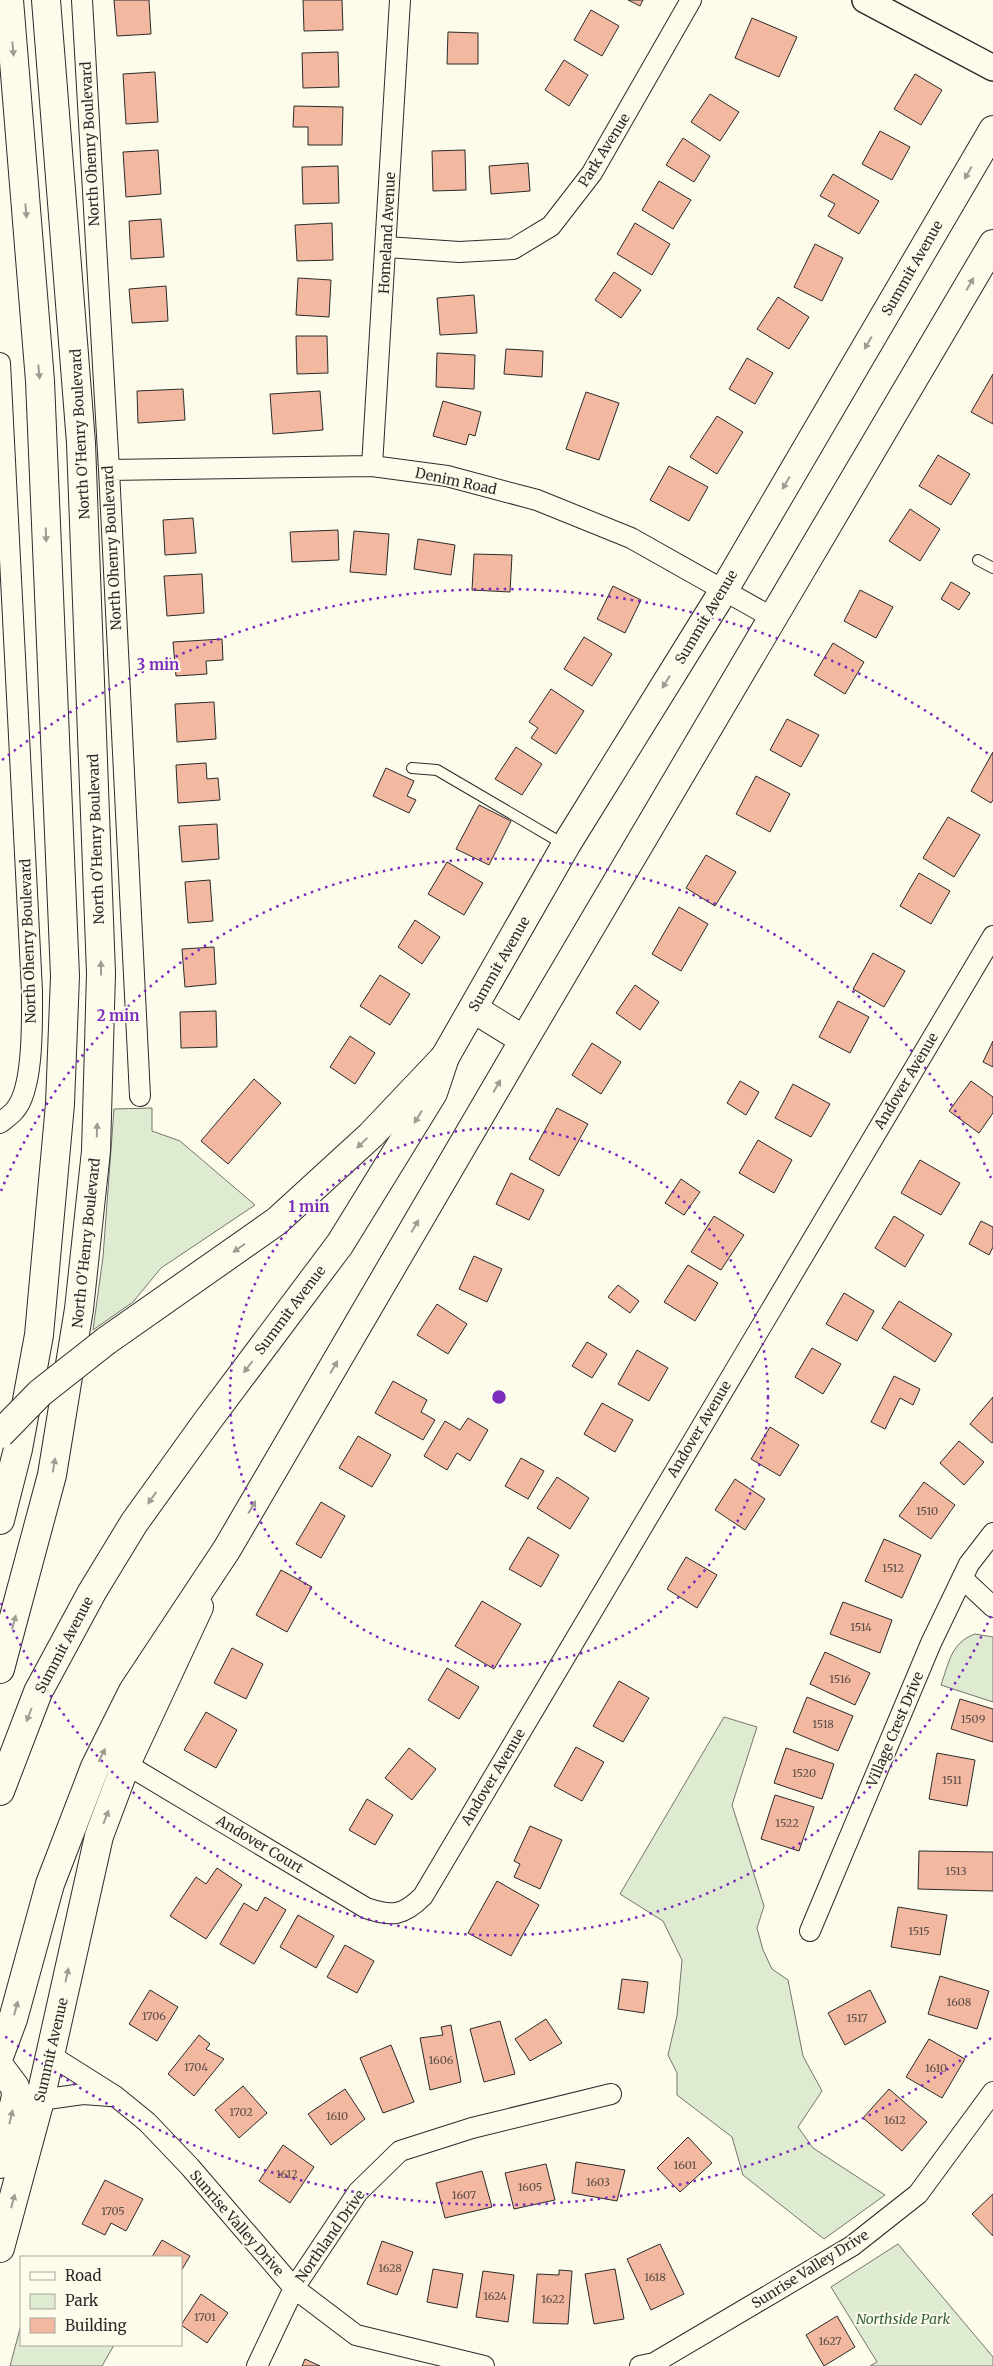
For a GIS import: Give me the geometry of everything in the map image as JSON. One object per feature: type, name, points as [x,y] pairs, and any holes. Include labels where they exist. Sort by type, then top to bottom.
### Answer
[{"type":"main road","points":[[0,1520],[18,1449],[39,1335],[60,1104],[65,976],[40,381],[8,0]]},
{"type":"main road","name":"North O'Henry Boulevard","points":[[0,1669],[52,1475],[79,1309],[96,1151],[101,982],[82,443],[46,0]]},
{"type":"main road","name":"Summit Avenue","points":[[0,1791],[38,1692],[92,1592],[134,1524],[208,1420],[340,1244],[433,1093],[445,1057],[566,845],[724,590],[993,130]]},
{"type":"main road","name":"Summit Avenue","points":[[0,2054],[50,1884],[95,1767],[134,1691],[227,1549],[524,1040],[993,244]]},
{"type":"main road","points":[[474,1009],[524,1040]]},
{"type":"main road","points":[[0,1434],[40,1393],[106,1342],[277,1221],[371,1135],[445,1057]]},
{"type":"main road","name":"Summit Avenue","points":[[0,2248],[40,2100],[99,1836],[126,1764],[227,1549]]},
{"type":"main road","points":[[0,2067],[15,2087],[16,2096],[0,2164]]},
{"type":"street","name":"North Ohenry Boulevard","points":[[82,0],[109,470],[140,1096]]},
{"type":"street","name":"Homeland Avenue","points":[[372,466],[387,247],[400,0]]},
{"type":"street","name":"Park Avenue","points":[[387,247],[459,252],[513,249],[550,226],[592,173],[691,0]]},
{"type":"street","points":[[865,0],[897,7],[993,68]]},
{"type":"street","name":"North Ohenry Boulevard","points":[[0,376],[32,991],[31,1054],[22,1099],[15,1110],[0,1123]]},
{"type":"street","name":"Denim Road","points":[[109,470],[372,466],[447,476],[538,500],[631,538],[773,618]]},
{"type":"street","name":"Andover Avenue","points":[[398,1914],[412,1907],[423,1896],[993,936]]},
{"type":"street","name":"Village Crest Drive","points":[[810,1931],[930,1644],[969,1564],[993,1533]]},
{"type":"street","points":[[962,1578],[993,1607]]},
{"type":"street","name":"Andover Court","points":[[126,1764],[366,1908],[383,1914],[398,1914]]},
{"type":"street","name":"Sunrise Valley Drive","points":[[50,2055],[115,2096],[148,2122],[294,2288],[356,2335],[484,2366]]},
{"type":"street","name":"Sunrise Valley Drive","points":[[640,2366],[654,2363],[852,2246],[918,2194],[993,2092]]},
{"type":"street","points":[[40,2100],[83,2094],[115,2096]]},
{"type":"street","name":"Northland Drive","points":[[257,2366],[294,2288],[358,2192],[400,2151],[472,2128],[611,2094]]},
{"type":"lane","points":[[978,560],[993,568]]},
{"type":"lane","points":[[412,768],[437,770],[566,845]]},
{"type":"green space","points":[[152,1108],[152,1131],[180,1141],[255,1205],[161,1268],[133,1302],[93,1330],[103,1257],[114,1109]]},
{"type":"green space","points":[[975,1634],[993,1637],[993,1702],[941,1685],[949,1661],[956,1648],[967,1638]]},
{"type":"green space","points":[[724,1717],[757,1727],[732,1805],[764,1906],[757,1928],[763,1950],[772,1969],[788,1980],[803,2056],[822,2091],[798,2127],[813,2148],[885,2195],[824,2239],[743,2175],[732,2137],[677,2095],[677,2073],[668,2055],[677,2016],[682,1960],[663,1921],[620,1894]]},
{"type":"green space","name":"Northside Park","points":[[898,2244],[993,2357],[993,2366],[870,2366],[877,2362],[831,2287]]},
{"type":"green space","points":[[20,2329],[20,2346],[113,2346],[102,2366],[10,2366]]},
{"type":"building","points":[[114,0],[149,0],[151,34],[117,36]]},
{"type":"building","points":[[303,0],[342,0],[343,30],[304,31]]},
{"type":"building","points":[[628,0],[643,0],[640,6]]},
{"type":"building","points":[[591,10],[619,26],[602,56],[574,40]]},
{"type":"building","points":[[752,18],[797,37],[779,77],[735,58]]},
{"type":"building","points":[[448,32],[478,33],[478,64],[447,64]]},
{"type":"building","points":[[338,52],[339,87],[303,88],[302,53]]},
{"type":"building","points":[[564,60],[588,75],[569,106],[545,90]]},
{"type":"building","points":[[155,72],[158,122],[126,124],[123,74]]},
{"type":"building","points":[[915,74],[942,90],[921,125],[894,109]]},
{"type":"building","points":[[710,94],[739,112],[720,141],[691,122]]},
{"type":"building","points":[[294,106],[343,107],[342,145],[308,145],[308,127],[293,127]]},
{"type":"building","points":[[880,131],[910,147],[892,180],[862,164]]},
{"type":"building","points":[[683,138],[710,156],[694,182],[666,165]]},
{"type":"building","points":[[158,150],[161,194],[126,197],[123,152]]},
{"type":"building","points":[[465,150],[466,190],[433,191],[432,151]]},
{"type":"building","points":[[528,163],[530,191],[491,194],[489,166]]},
{"type":"building","points":[[338,166],[339,203],[303,204],[302,167]]},
{"type":"building","points":[[833,174],[879,201],[859,234],[828,216],[835,204],[820,196]]},
{"type":"building","points":[[659,181],[691,200],[673,229],[642,210]]},
{"type":"building","points":[[161,219],[164,257],[131,259],[129,221]]},
{"type":"building","points":[[332,223],[333,260],[297,261],[295,225]]},
{"type":"building","points":[[635,223],[670,244],[652,275],[617,254]]},
{"type":"building","points":[[815,244],[843,258],[822,301],[794,287]]},
{"type":"building","points":[[614,272],[641,290],[621,318],[595,300]]},
{"type":"building","points":[[298,278],[331,280],[329,317],[296,315]]},
{"type":"building","points":[[166,286],[168,321],[132,323],[129,289]]},
{"type":"building","points":[[474,295],[477,333],[440,335],[437,298]]},
{"type":"building","points":[[778,297],[809,317],[789,349],[757,329]]},
{"type":"building","points":[[296,336],[327,336],[328,373],[297,374]]},
{"type":"building","points":[[506,349],[543,351],[542,377],[504,374]]},
{"type":"building","points":[[437,353],[475,355],[474,389],[436,387]]},
{"type":"building","points":[[747,358],[773,373],[755,404],[729,389]]},
{"type":"building","points":[[993,374],[993,424],[971,412]]},
{"type":"building","points":[[183,389],[185,420],[138,423],[137,391]]},
{"type":"building","points":[[320,391],[323,430],[273,434],[270,394]]},
{"type":"building","points":[[586,392],[619,403],[599,460],[566,449]]},
{"type":"building","points":[[443,401],[481,412],[475,436],[469,434],[466,445],[433,436]]},
{"type":"building","points":[[717,416],[743,432],[717,474],[690,457]]},
{"type":"building","points":[[938,455],[970,474],[951,505],[919,486]]},
{"type":"building","points":[[669,466],[708,487],[689,521],[650,500]]},
{"type":"building","points":[[910,509],[940,529],[920,561],[889,541]]},
{"type":"building","points":[[193,518],[196,553],[165,555],[163,520]]},
{"type":"building","points":[[338,530],[339,560],[292,562],[290,532]]},
{"type":"building","points":[[354,531],[389,534],[386,575],[350,572]]},
{"type":"building","points":[[418,539],[455,545],[451,575],[414,569]]},
{"type":"building","points":[[474,554],[512,555],[510,592],[472,590]]},
{"type":"building","points":[[202,574],[204,613],[167,616],[164,576]]},
{"type":"building","points":[[951,582],[970,593],[959,610],[941,599]]},
{"type":"building","points":[[613,586],[641,600],[625,633],[597,619]]},
{"type":"building","points":[[860,590],[893,607],[876,638],[844,621]]},
{"type":"building","points":[[584,637],[612,654],[592,686],[564,669]]},
{"type":"building","points":[[222,639],[223,660],[206,661],[207,674],[176,676],[173,642]]},
{"type":"building","points":[[833,643],[864,662],[845,694],[814,675]]},
{"type":"building","points":[[551,689],[584,711],[556,754],[531,738],[538,728],[529,722]]},
{"type":"building","points":[[214,702],[216,739],[177,742],[175,704]]},
{"type":"building","points":[[787,719],[819,735],[801,767],[770,750]]},
{"type":"building","points":[[516,747],[542,764],[522,795],[495,779]]},
{"type":"building","points":[[993,752],[993,800],[991,803],[971,791]]},
{"type":"building","points":[[206,763],[207,779],[218,778],[220,800],[178,803],[176,765]]},
{"type":"building","points":[[386,768],[414,781],[407,796],[416,800],[409,813],[373,796]]},
{"type":"building","points":[[756,776],[790,794],[770,832],[736,814]]},
{"type":"building","points":[[479,805],[511,821],[489,865],[456,849]]},
{"type":"building","points":[[948,817],[980,835],[954,877],[923,858]]},
{"type":"building","points":[[217,824],[219,859],[182,862],[179,826]]},
{"type":"building","points":[[706,855],[736,872],[715,906],[686,888]]},
{"type":"building","points":[[447,862],[483,883],[464,915],[428,894]]},
{"type":"building","points":[[919,873],[950,891],[931,924],[900,906]]},
{"type":"building","points":[[210,880],[213,921],[188,923],[185,882]]},
{"type":"building","points":[[679,907],[708,924],[681,971],[652,954]]},
{"type":"building","points":[[415,920],[440,937],[422,964],[398,947]]},
{"type":"building","points":[[214,947],[216,984],[185,987],[182,949]]},
{"type":"building","points":[[873,953],[905,971],[884,1007],[853,989]]},
{"type":"building","points":[[380,975],[410,994],[390,1025],[360,1006]]},
{"type":"building","points":[[635,985],[659,1002],[640,1030],[616,1013]]},
{"type":"building","points":[[838,1001],[869,1017],[850,1053],[819,1037]]},
{"type":"building","points":[[216,1011],[217,1047],[181,1048],[180,1012]]},
{"type":"building","points":[[350,1036],[375,1053],[355,1084],[330,1067]]},
{"type":"building","points":[[993,1041],[993,1067],[983,1062]]},
{"type":"building","points":[[592,1043],[621,1062],[601,1094],[572,1075]]},
{"type":"building","points":[[254,1079],[281,1103],[228,1164],[201,1141]]},
{"type":"building","points":[[740,1081],[759,1092],[746,1115],[727,1103]]},
{"type":"building","points":[[971,1081],[993,1097],[993,1113],[979,1133],[949,1111]]},
{"type":"building","points":[[793,1084],[830,1104],[811,1137],[775,1118]]},
{"type":"building","points":[[557,1108],[588,1124],[559,1176],[529,1159]]},
{"type":"building","points":[[758,1140],[792,1160],[774,1193],[739,1173]]},
{"type":"building","points":[[920,1160],[960,1183],[941,1215],[901,1193]]},
{"type":"building","points":[[511,1173],[544,1190],[529,1220],[496,1204]]},
{"type":"building","points":[[681,1179],[700,1192],[684,1215],[665,1203]]},
{"type":"building","points":[[714,1216],[744,1235],[721,1270],[691,1252]]},
{"type":"building","points":[[894,1216],[924,1235],[905,1267],[875,1248]]},
{"type":"building","points":[[981,1221],[993,1227],[993,1247],[989,1255],[969,1244]]},
{"type":"building","points":[[474,1256],[502,1269],[487,1302],[459,1289]]},
{"type":"building","points":[[688,1265],[718,1283],[695,1321],[664,1302]]},
{"type":"building","points":[[618,1285],[639,1301],[630,1313],[608,1297]]},
{"type":"building","points":[[844,1293],[874,1311],[857,1341],[826,1324]]},
{"type":"building","points":[[899,1301],[952,1334],[935,1362],[882,1328]]},
{"type":"building","points":[[437,1304],[467,1324],[448,1354],[417,1335]]},
{"type":"building","points":[[587,1342],[607,1354],[592,1378],[572,1366]]},
{"type":"building","points":[[812,1348],[841,1364],[823,1394],[795,1377]]},
{"type":"building","points":[[637,1350],[668,1368],[649,1401],[618,1384]]},
{"type":"building","points":[[894,1376],[920,1389],[913,1405],[900,1398],[885,1429],[871,1422]]},
{"type":"building","points":[[393,1381],[427,1400],[421,1412],[435,1420],[423,1440],[375,1413]]},
{"type":"building","points":[[993,1397],[993,1442],[992,1443],[970,1424]]},
{"type":"building","points":[[602,1403],[633,1420],[615,1452],[584,1434]]},
{"type":"building","points":[[468,1418],[488,1430],[470,1461],[457,1453],[447,1470],[424,1456],[445,1421],[460,1430]]},
{"type":"building","points":[[770,1427],[799,1445],[780,1476],[751,1459]]},
{"type":"building","points":[[358,1436],[391,1455],[372,1487],[339,1468]]},
{"type":"building","points":[[959,1441],[984,1462],[964,1485],[940,1463]]},
{"type":"building","points":[[521,1458],[544,1471],[528,1499],[505,1486]]},
{"type":"building","points":[[557,1477],[589,1498],[570,1529],[537,1508]]},
{"type":"building","points":[[735,1479],[765,1499],[745,1530],[715,1510]]},
{"type":"building","points":[[924,1482],[955,1505],[931,1539],[899,1516]]},
{"type":"building","points":[[321,1502],[345,1516],[321,1558],[296,1544]]},
{"type":"building","points":[[528,1537],[559,1555],[541,1587],[509,1569]]},
{"type":"building","points":[[884,1539],[921,1555],[902,1598],[865,1581]]},
{"type":"building","points":[[686,1557],[717,1575],[697,1608],[667,1589]]},
{"type":"building","points":[[281,1570],[312,1587],[287,1632],[256,1615]]},
{"type":"building","points":[[482,1601],[521,1624],[494,1669],[455,1646]]},
{"type":"building","points":[[843,1602],[892,1620],[880,1653],[830,1634]]},
{"type":"building","points":[[232,1648],[263,1664],[246,1699],[214,1683]]},
{"type":"building","points":[[825,1652],[870,1673],[855,1705],[810,1684]]},
{"type":"building","points":[[447,1668],[479,1687],[459,1719],[428,1700]]},
{"type":"building","points":[[619,1681],[649,1698],[623,1742],[593,1726]]},
{"type":"building","points":[[807,1697],[853,1716],[838,1751],[793,1732]]},
{"type":"building","points":[[960,1699],[993,1709],[993,1742],[951,1729]]},
{"type":"building","points":[[206,1712],[237,1730],[216,1768],[184,1750]]},
{"type":"building","points":[[576,1747],[604,1762],[582,1801],[554,1786]]},
{"type":"building","points":[[409,1748],[436,1769],[412,1800],[385,1778]]},
{"type":"building","points":[[786,1748],[834,1764],[822,1799],[774,1783]]},
{"type":"building","points":[[937,1753],[975,1760],[967,1806],[929,1799]]},
{"type":"building","points":[[775,1795],[814,1807],[799,1851],[761,1839]]},
{"type":"building","points":[[367,1799],[393,1815],[375,1845],[349,1830]]},
{"type":"building","points":[[530,1826],[562,1840],[540,1889],[514,1877],[520,1864],[514,1861]]},
{"type":"building","points":[[919,1851],[993,1852],[993,1891],[918,1889]]},
{"type":"building","points":[[217,1868],[242,1885],[206,1939],[170,1916],[196,1877],[206,1884]]},
{"type":"building","points":[[497,1881],[539,1905],[511,1956],[468,1933]]},
{"type":"building","points":[[265,1897],[286,1910],[254,1964],[220,1944],[244,1903],[257,1911]]},
{"type":"building","points":[[898,1907],[947,1915],[940,1955],[891,1947]]},
{"type":"building","points":[[298,1915],[334,1936],[316,1968],[280,1947]]},
{"type":"building","points":[[345,1945],[374,1961],[357,1993],[327,1977]]},
{"type":"building","points":[[940,1976],[989,1991],[977,2029],[928,2014]]},
{"type":"building","points":[[622,1979],[648,1982],[644,2013],[618,2009]]},
{"type":"building","points":[[150,1990],[178,2007],[157,2041],[129,2024]]},
{"type":"building","points":[[870,1990],[886,2022],[845,2045],[828,2013]]},
{"type":"building","points":[[546,2019],[562,2043],[530,2061],[515,2039]]},
{"type":"building","points":[[500,2021],[515,2074],[484,2082],[470,2029]]},
{"type":"building","points":[[451,2025],[461,2082],[430,2090],[420,2038],[443,2035],[441,2027]]},
{"type":"building","points":[[199,2035],[210,2044],[206,2049],[224,2059],[194,2096],[168,2074]]},
{"type":"building","points":[[929,2039],[965,2059],[942,2098],[906,2077]]},
{"type":"building","points":[[391,2045],[414,2102],[383,2113],[360,2058]]},
{"type":"building","points":[[243,2086],[267,2113],[239,2138],[215,2110]]},
{"type":"building","points":[[345,2089],[365,2119],[331,2145],[308,2114]]},
{"type":"building","points":[[889,2089],[927,2122],[902,2151],[863,2118]]},
{"type":"building","points":[[688,2137],[712,2163],[680,2192],[657,2168]]},
{"type":"building","points":[[283,2145],[314,2167],[290,2203],[259,2181]]},
{"type":"building","points":[[576,2162],[625,2170],[617,2201],[572,2193]]},
{"type":"building","points":[[546,2164],[555,2200],[514,2209],[505,2173]]},
{"type":"building","points":[[482,2171],[492,2207],[445,2218],[436,2183]]},
{"type":"building","points":[[105,2180],[143,2199],[126,2231],[111,2223],[105,2235],[82,2224]]},
{"type":"building","points":[[993,2194],[993,2236],[972,2214]]},
{"type":"building","points":[[162,2240],[190,2256],[182,2269],[182,2256],[153,2256]]},
{"type":"building","points":[[382,2241],[413,2252],[397,2295],[367,2284]]},
{"type":"building","points":[[660,2244],[684,2294],[651,2310],[627,2259]]},
{"type":"building","points":[[433,2269],[463,2274],[457,2308],[427,2302]]},
{"type":"building","points":[[615,2269],[624,2319],[594,2324],[585,2274]]},
{"type":"building","points":[[559,2270],[572,2271],[568,2324],[533,2323],[537,2274],[559,2275]]},
{"type":"building","points":[[483,2271],[514,2275],[508,2322],[476,2317]]},
{"type":"building","points":[[201,2294],[228,2313],[207,2343],[182,2326]]},
{"type":"building","points":[[837,2316],[855,2347],[824,2366],[806,2335]]},
{"type":"building","points":[[305,2359],[320,2366],[302,2366]]}]
